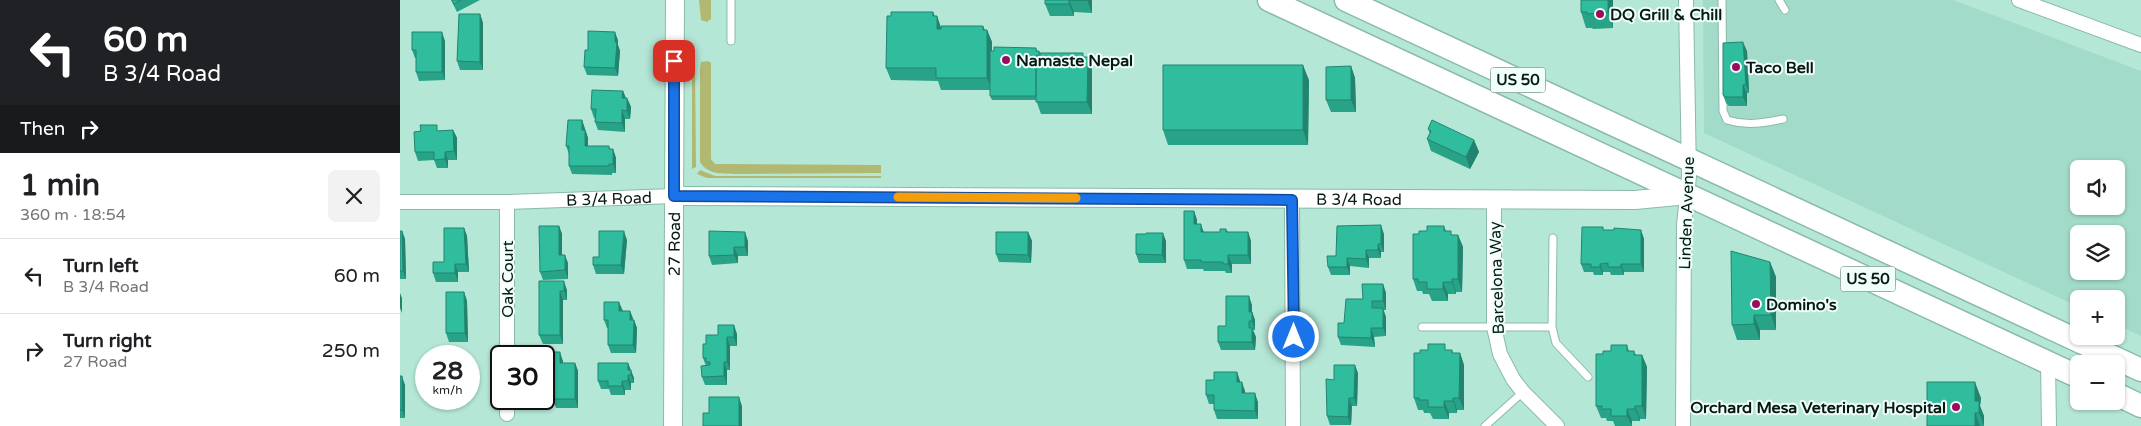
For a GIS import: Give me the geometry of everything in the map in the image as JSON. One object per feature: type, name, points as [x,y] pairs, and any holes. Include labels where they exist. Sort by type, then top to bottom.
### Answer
[{"type":"highway","name":"US 50","points":[[1269,0],[2070,373]]},
{"type":"highway","name":"US 50","points":[[1346,0],[2141,370]]},
{"type":"highway","points":[[2125,398],[2141,406]]},
{"type":"street","name":"27 Road","points":[[673,426],[675,0]]},
{"type":"street","name":"Linden Avenue","points":[[1683,426],[1684,225],[1688,195],[1689,160],[1686,0]]},
{"type":"street","points":[[2019,0],[2141,45]]},
{"type":"street","name":"B 3/4 Road","points":[[400,202],[507,202],[674,196],[1635,200],[1688,195]]},
{"type":"street","name":"Barcelona Way","points":[[1494,198],[1494,326],[1500,354],[1513,379],[1523,392],[1557,426]]},
{"type":"street","points":[[1292,200],[1293,426]]},
{"type":"street","name":"Oak Court","points":[[507,202],[508,345]]},
{"type":"street","points":[[2048,363],[2048,426]]},
{"type":"lane","points":[[731,0],[731,41]]},
{"type":"lane","points":[[1722,0],[1723,111],[1727,120],[1741,124],[1761,124],[1783,119]]},
{"type":"lane","points":[[1779,0],[1785,10]]},
{"type":"lane","points":[[1553,238],[1552,326],[1556,344],[1588,376]]},
{"type":"lane","points":[[1422,327],[1552,326]]},
{"type":"lane","points":[[1485,426],[1523,392]]},
{"type":"shaded area","points":[[1703,0],[1953,0],[2141,71],[2141,336],[2125,328],[2125,290],[2070,290],[2070,303],[1704,133]]},
{"type":"green space","points":[[699,0],[711,0],[711,19],[707,22],[701,20]]},
{"type":"green space","points":[[708,61],[711,63],[711,159],[715,164],[881,165],[881,173],[735,174],[715,172],[707,169],[700,162],[700,69],[701,62]]},
{"type":"green space","points":[[695,67],[696,167],[692,169],[692,75]]},
{"type":"green space","points":[[700,170],[715,176],[881,176],[881,178],[707,178],[697,174]]},
{"type":"building","points":[[452,0],[461,0],[454,4]]},
{"type":"building","points":[[1045,0],[1069,0],[1069,4],[1045,4]]},
{"type":"building","points":[[1581,0],[1608,0],[1608,12],[1587,14],[1587,12],[1581,12]]},
{"type":"building","points":[[891,12],[933,12],[933,16],[937,16],[937,29],[941,29],[941,26],[983,26],[983,30],[987,30],[987,78],[936,78],[936,68],[886,68],[887,16],[891,16]]},
{"type":"building","points":[[459,14],[480,14],[480,62],[457,61]]},
{"type":"building","points":[[588,31],[615,32],[615,42],[617,42],[615,68],[584,67],[585,50],[588,50]]},
{"type":"building","points":[[412,32],[442,32],[442,72],[416,72],[416,50],[412,50]]},
{"type":"building","name":"Taco Bell","points":[[1743,42],[1746,85],[1743,85],[1743,97],[1726,97],[1723,95],[1723,43]]},
{"type":"building","points":[[994,47],[1036,48],[1036,51],[1039,51],[1039,56],[1036,56],[1036,96],[990,96],[990,51],[994,51]]},
{"type":"building","points":[[1040,53],[1083,53],[1083,57],[1088,57],[1087,102],[1036,102],[1036,56],[1040,56]]},
{"type":"building","points":[[1163,65],[1303,65],[1303,130],[1163,130]]},
{"type":"building","points":[[1351,66],[1351,100],[1326,100],[1326,67]]},
{"type":"building","points":[[592,90],[623,91],[622,98],[627,98],[627,111],[622,110],[622,123],[595,122],[596,109],[591,109]]},
{"type":"building","points":[[568,120],[582,120],[582,130],[585,130],[585,146],[609,146],[609,149],[613,149],[613,164],[609,164],[609,166],[569,166],[569,146],[566,146]]},
{"type":"building","points":[[1432,120],[1474,140],[1466,157],[1427,139],[1431,131],[1428,129]]},
{"type":"building","points":[[420,125],[437,125],[437,131],[453,130],[454,151],[445,152],[445,159],[434,160],[434,152],[415,152],[414,132],[421,131]]},
{"type":"building","points":[[1184,211],[1194,211],[1194,224],[1201,224],[1201,232],[1220,232],[1220,229],[1226,229],[1226,232],[1248,232],[1248,255],[1228,255],[1228,264],[1223,264],[1223,262],[1201,262],[1201,260],[1184,260]]},
{"type":"building","points":[[1381,225],[1381,244],[1378,244],[1378,250],[1366,250],[1366,259],[1347,258],[1347,267],[1328,267],[1327,256],[1336,256],[1337,226]]},
{"type":"building","points":[[539,226],[559,226],[559,255],[565,255],[565,270],[540,272]]},
{"type":"building","points":[[1427,226],[1444,226],[1444,231],[1451,231],[1451,235],[1458,235],[1458,279],[1452,279],[1452,282],[1443,282],[1443,289],[1427,289],[1427,282],[1418,282],[1418,279],[1413,279],[1413,234],[1419,234],[1419,231],[1427,231]]},
{"type":"building","points":[[1582,227],[1603,227],[1603,230],[1614,230],[1614,228],[1641,230],[1641,264],[1621,264],[1621,267],[1608,267],[1608,263],[1600,264],[1600,267],[1591,267],[1591,264],[1581,264]]},
{"type":"building","points":[[444,228],[464,228],[466,264],[455,264],[455,273],[433,273],[433,262],[444,262]]},
{"type":"building","points":[[400,231],[402,231],[403,271],[400,271]]},
{"type":"building","points":[[599,231],[624,231],[621,265],[593,265],[593,257],[599,257]]},
{"type":"building","points":[[709,231],[745,232],[745,247],[734,247],[734,255],[709,256]]},
{"type":"building","points":[[996,232],[1028,232],[1028,255],[996,254]]},
{"type":"building","points":[[1163,233],[1162,255],[1136,254],[1136,234]]},
{"type":"building","name":"Domino's","points":[[1731,251],[1770,262],[1771,315],[1754,315],[1754,324],[1732,325]]},
{"type":"building","points":[[539,281],[564,281],[564,291],[560,291],[560,335],[539,335]]},
{"type":"building","points":[[1362,284],[1383,284],[1383,301],[1372,301],[1372,308],[1383,308],[1383,328],[1371,328],[1371,338],[1338,337],[1338,323],[1344,323],[1346,299],[1363,299]]},
{"type":"building","points":[[446,292],[464,292],[465,333],[446,333]]},
{"type":"building","points":[[1226,296],[1249,296],[1249,312],[1252,312],[1252,321],[1249,321],[1249,328],[1252,328],[1252,342],[1218,342],[1218,326],[1226,326]]},
{"type":"building","points":[[604,302],[619,302],[619,311],[630,311],[630,320],[634,320],[633,345],[608,345],[608,320],[604,320]]},
{"type":"building","points":[[718,325],[734,325],[734,337],[727,337],[727,362],[724,362],[724,376],[702,377],[701,366],[710,365],[710,362],[706,362],[706,358],[703,358],[703,344],[706,344],[706,335],[718,335]]},
{"type":"building","points":[[1428,344],[1445,344],[1445,350],[1452,350],[1452,353],[1460,353],[1459,398],[1453,398],[1453,401],[1444,401],[1444,407],[1428,407],[1428,400],[1414,398],[1414,353],[1420,353],[1420,350],[1428,350]]},
{"type":"building","points":[[1611,345],[1627,345],[1627,351],[1634,351],[1634,355],[1642,355],[1642,406],[1635,406],[1635,409],[1627,409],[1627,416],[1611,416],[1611,409],[1602,409],[1602,406],[1596,406],[1596,354],[1603,354],[1603,351],[1611,351]]},
{"type":"building","points":[[555,352],[560,352],[560,363],[575,363],[575,399],[555,399]]},
{"type":"building","points":[[598,363],[628,363],[628,370],[631,370],[631,375],[628,375],[628,381],[622,381],[622,386],[608,386],[608,381],[598,381]]},
{"type":"building","points":[[1334,365],[1355,365],[1354,398],[1349,398],[1348,417],[1327,416],[1326,379],[1334,380]]},
{"type":"building","points":[[1214,372],[1237,372],[1237,382],[1242,382],[1242,393],[1255,393],[1255,411],[1214,410],[1214,395],[1206,395],[1206,380],[1214,380]]},
{"type":"building","points":[[400,376],[402,376],[402,410],[400,410]]},
{"type":"building","points":[[1927,382],[1975,382],[1975,401],[1979,401],[1979,413],[1975,413],[1975,426],[1927,426]]},
{"type":"building","points":[[709,397],[739,397],[739,426],[703,426],[703,413],[709,413]]},
{"type":"slow traffic","points":[[898,197],[1076,198]]},
{"type":"place","name":"DQ Grill & Chill","points":[[1600,14]]},
{"type":"place","name":"Namaste Nepal","points":[[1006,60]]},
{"type":"place","name":"Taco Bell","points":[[1736,67]]},
{"type":"place","name":"Domino's","points":[[1756,304]]},
{"type":"place","name":"Orchard Mesa Veterinary Hospital","points":[[1956,407]]},
{"type":"route","points":[[674,61],[674,196],[1292,200],[1294,337]]}]
